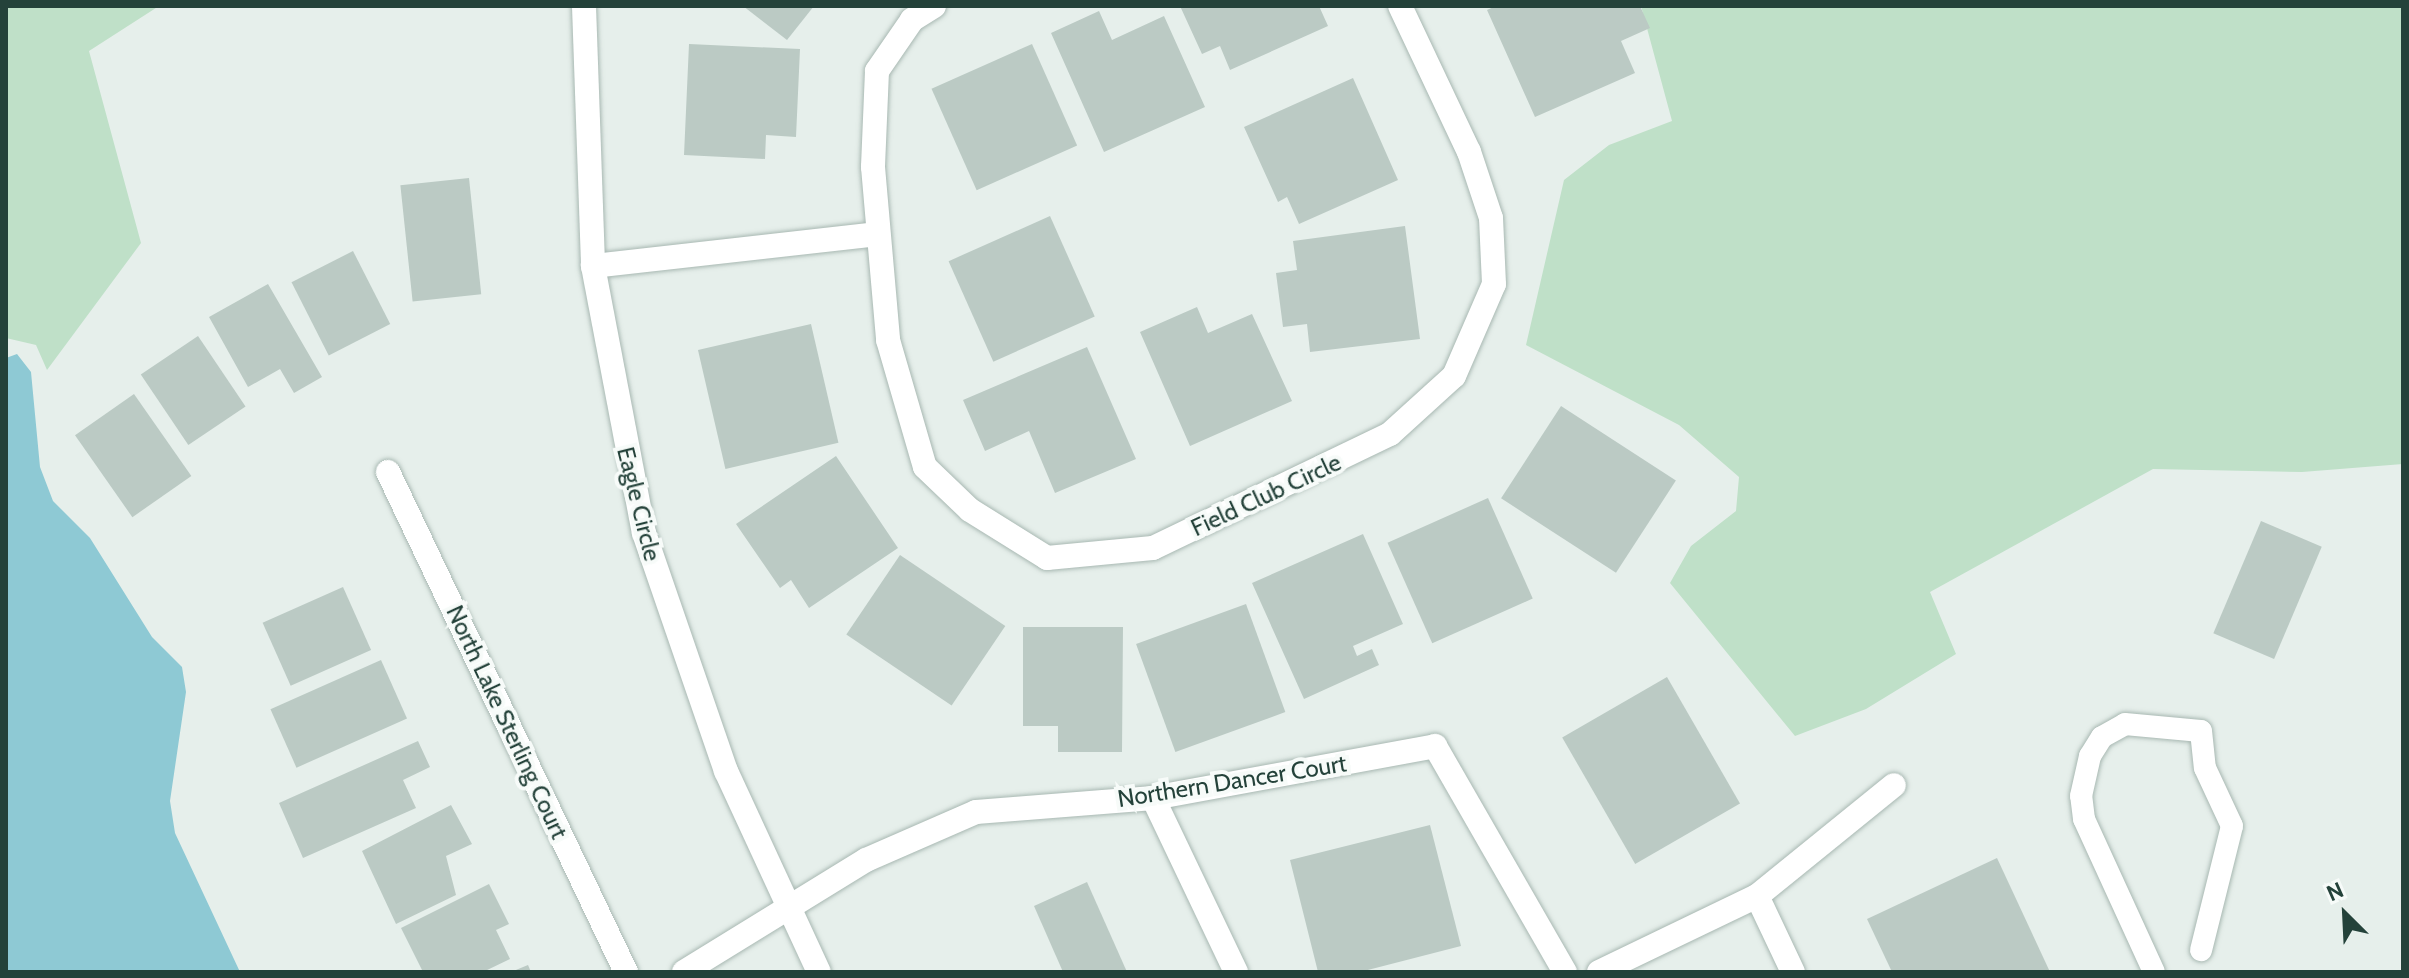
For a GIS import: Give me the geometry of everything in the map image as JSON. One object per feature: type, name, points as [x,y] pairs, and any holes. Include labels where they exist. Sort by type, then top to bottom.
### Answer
[{"type":"street","name":"Eagle Circle","points":[[584,6],[593,266],[644,533],[726,771],[819,972]]},
{"type":"street","name":"Field Club Circle","points":[[934,6],[912,20],[877,71],[877,234],[888,340],[925,467],[970,510],[1047,558],[1153,548],[1390,434],[1454,376],[1494,284],[1491,218],[1469,152],[1400,6]]},
{"type":"street","points":[[593,266],[877,234]]},
{"type":"street","name":"North Lake Sterling Court","points":[[388,472],[626,972]]},
{"type":"street","name":"Northern Dancer Court","points":[[684,972],[866,860],[976,812],[1153,798],[1435,746],[1565,972]]},
{"type":"street","points":[[1599,972],[1757,896],[1894,785]]},
{"type":"street","points":[[1153,798],[1236,972]]},
{"type":"street","points":[[1757,896],[1793,972]]},
{"type":"lane","points":[[2154,972],[2084,819],[2081,796],[2090,756],[2102,737],[2125,724],[2201,731],[2205,768],[2232,826],[2201,950]]},
{"type":"green space","points":[[6,6],[159,6],[89,51],[141,243],[47,370],[36,345],[6,338]]},
{"type":"green space","points":[[1641,6],[2403,6],[2403,464],[2302,472],[2153,469],[1930,592],[1956,654],[1866,709],[1795,736],[1670,583],[1691,546],[1736,511],[1739,477],[1679,425],[1526,345],[1564,180],[1609,145],[1672,121]]},
{"type":"water","points":[[17,354],[31,372],[40,467],[53,501],[90,538],[152,637],[182,667],[186,692],[170,801],[175,833],[240,972],[6,972],[6,358]]},
{"type":"building","points":[[743,6],[814,6],[787,40]]},
{"type":"building","points":[[1180,6],[1319,6],[1328,26],[1230,70],[1220,46],[1202,54]]},
{"type":"building","points":[[1496,6],[1640,6],[1650,28],[1621,41],[1635,73],[1535,117],[1487,10]]},
{"type":"building","points":[[1099,11],[1112,40],[1164,16],[1205,107],[1104,152],[1051,33]]},
{"type":"building","points":[[689,44],[800,49],[796,137],[766,135],[765,159],[684,155]]},
{"type":"building","points":[[1032,44],[1077,145],[977,190],[932,89]]},
{"type":"building","points":[[1353,78],[1398,180],[1299,224],[1287,197],[1278,202],[1244,127]]},
{"type":"building","points":[[469,178],[481,294],[413,302],[400,185]]},
{"type":"building","points":[[1050,216],[1095,316],[993,362],[949,261]]},
{"type":"building","points":[[1405,226],[1420,339],[1310,352],[1307,324],[1283,327],[1276,273],[1297,270],[1293,241]]},
{"type":"building","points":[[353,251],[390,324],[329,355],[292,282]]},
{"type":"building","points":[[268,284],[322,377],[294,393],[280,369],[248,387],[209,317]]},
{"type":"building","points":[[1197,307],[1208,333],[1252,314],[1292,401],[1190,446],[1140,332]]},
{"type":"building","points":[[811,324],[838,443],[725,469],[698,350]]},
{"type":"building","points":[[198,336],[246,406],[188,445],[141,375]]},
{"type":"building","points":[[1087,347],[1136,459],[1055,493],[1029,431],[985,451],[963,400]]},
{"type":"building","points":[[134,394],[191,476],[132,517],[75,435]]},
{"type":"building","points":[[1561,406],[1676,481],[1616,573],[1501,498]]},
{"type":"building","points":[[836,456],[898,548],[809,608],[791,580],[780,588],[736,524]]},
{"type":"building","points":[[1488,498],[1533,598],[1432,643],[1388,543]]},
{"type":"building","points":[[2261,521],[2322,547],[2274,659],[2213,633]]},
{"type":"building","points":[[1363,534],[1403,624],[1353,646],[1357,656],[1372,649],[1379,665],[1304,699],[1252,583]]},
{"type":"building","points":[[900,555],[1005,626],[952,706],[846,635]]},
{"type":"building","points":[[343,587],[371,650],[291,686],[263,623]]},
{"type":"building","points":[[1246,604],[1285,712],[1175,752],[1136,644]]},
{"type":"building","points":[[1023,627],[1123,627],[1122,752],[1058,752],[1058,726],[1023,726]]},
{"type":"building","points":[[381,660],[407,718],[296,768],[270,709]]},
{"type":"building","points":[[1667,677],[1740,803],[1635,864],[1562,738]]},
{"type":"building","points":[[418,741],[430,767],[403,780],[416,808],[303,858],[279,803]]},
{"type":"building","points":[[451,805],[472,844],[446,856],[456,895],[396,924],[362,851]]},
{"type":"building","points":[[1430,825],[1461,946],[1360,972],[1318,972],[1290,860]]},
{"type":"building","points":[[1997,858],[2050,972],[1892,972],[1867,919]]},
{"type":"building","points":[[1087,882],[1127,972],[1063,972],[1034,906]]},
{"type":"building","points":[[489,884],[509,924],[496,930],[510,959],[483,972],[423,972],[401,928]]},
{"type":"building","points":[[528,965],[531,972],[511,972]]}]
